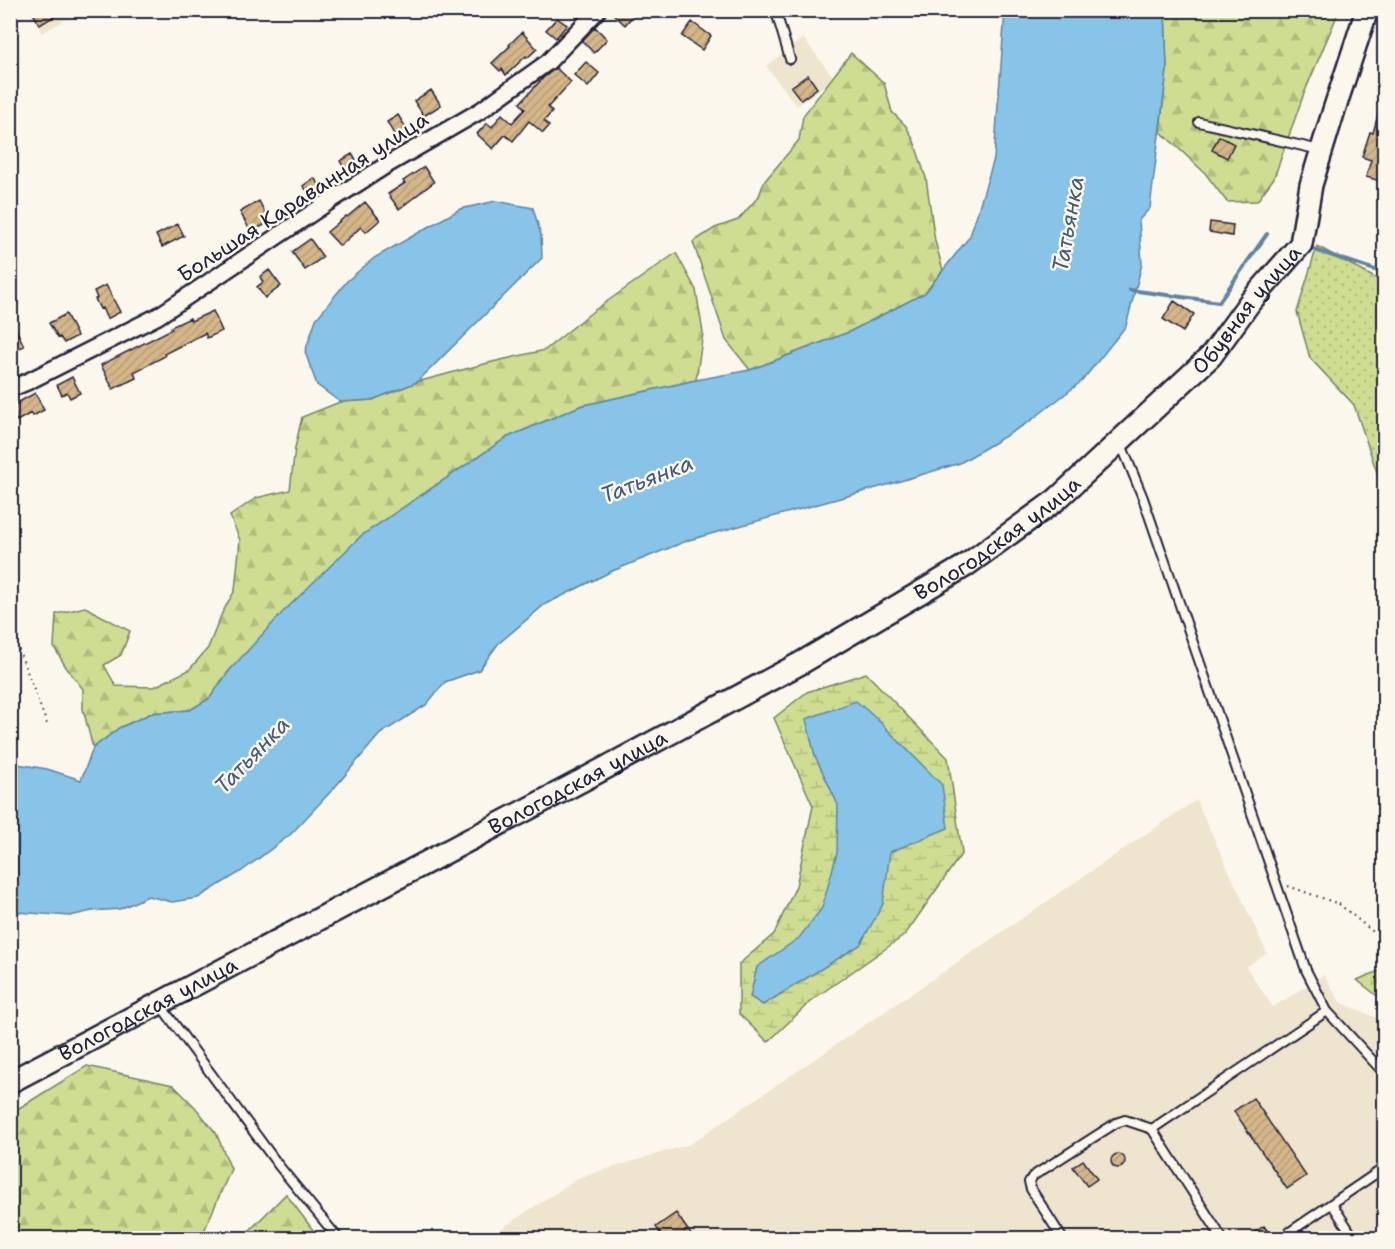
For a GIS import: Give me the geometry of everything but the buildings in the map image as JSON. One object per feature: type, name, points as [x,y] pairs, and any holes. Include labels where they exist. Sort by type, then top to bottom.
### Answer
[{"type":"main road","name":"Обувная улица","points":[[1120,442],[1211,356],[1250,302],[1301,244],[1311,185],[1368,10]]},
{"type":"main road","name":"Вологодская улица","points":[[10,1082],[801,663],[965,566],[1056,500],[1120,442]]},
{"type":"street","name":"Большая Караванная улица","points":[[10,389],[158,316],[330,201],[480,111],[548,62],[598,10]]},
{"type":"lane","points":[[773,10],[776,12],[790,59]]},
{"type":"lane","points":[[1198,122],[1322,151]]},
{"type":"lane","points":[[1120,442],[1143,498],[1306,969],[1327,1011],[1384,1073]]},
{"type":"lane","points":[[160,1004],[279,1166],[338,1239]]},
{"type":"lane","points":[[1152,1129],[1327,1011]]},
{"type":"lane","points":[[1062,1239],[1029,1182],[1033,1176],[1116,1123],[1125,1120],[1152,1129],[1222,1239]]},
{"type":"lane","points":[[1281,1239],[1384,1168]]},
{"type":"lane","points":[[1332,1204],[1354,1239]]},
{"type":"path","points":[[10,627],[47,724]]},
{"type":"path","points":[[1276,881],[1339,904],[1377,935],[1384,937]]},
{"type":"shaded area","points":[[29,11],[81,11],[42,33]]},
{"type":"shaded area","points":[[803,38],[834,78],[797,106],[766,66]]},
{"type":"shaded area","points":[[1196,800],[1267,953],[1246,967],[1273,1007],[1324,975],[1340,1002],[1384,1021],[1384,1238],[487,1238],[578,1178],[690,1144]]},
{"type":"green space","points":[[1165,11],[1339,11],[1303,96],[1274,178],[1257,201],[1227,202],[1205,173],[1160,131],[1167,70]]},
{"type":"green space","points":[[851,53],[884,83],[892,112],[906,126],[914,141],[926,178],[935,241],[943,270],[925,293],[849,332],[750,370],[726,340],[693,242],[715,228],[738,220],[759,196],[764,182],[799,140],[803,116]]},
{"type":"green space","points":[[1317,246],[1384,283],[1384,493],[1354,405],[1310,358],[1297,312]]},
{"type":"green space","points":[[676,253],[696,290],[703,333],[696,380],[580,406],[506,438],[361,536],[229,671],[210,698],[190,710],[152,713],[119,728],[93,748],[83,709],[83,689],[54,647],[56,614],[85,607],[130,631],[121,655],[104,665],[116,686],[154,687],[189,670],[208,648],[222,613],[235,590],[240,540],[230,516],[256,498],[290,490],[295,448],[302,417],[340,402],[372,400],[417,382],[545,350],[592,312]]},
{"type":"green space","points":[[866,673],[948,758],[962,853],[905,935],[812,1000],[768,1042],[739,1014],[739,964],[774,934],[796,886],[813,806],[774,718],[807,692]]},
{"type":"green space","points":[[1379,971],[1384,973],[1384,1001],[1357,980]]},
{"type":"green space","points":[[87,1066],[173,1085],[216,1133],[231,1169],[201,1238],[11,1238],[11,1113]]},
{"type":"green space","points":[[286,1194],[319,1238],[242,1238]]},
{"type":"water","name":"Татьянка","points":[[1005,11],[1165,11],[1167,70],[1150,208],[1139,220],[1142,264],[1126,326],[1082,381],[1029,422],[960,463],[689,540],[610,572],[544,605],[498,644],[479,670],[445,682],[426,705],[380,734],[291,834],[242,871],[198,898],[172,902],[148,896],[120,909],[92,911],[70,916],[17,912],[11,914],[11,763],[47,769],[81,780],[93,748],[119,728],[152,713],[190,710],[210,698],[229,671],[282,613],[361,536],[506,438],[580,406],[750,370],[849,332],[925,293],[970,236],[994,159]]},
{"type":"water","points":[[496,201],[533,208],[541,235],[542,258],[417,382],[372,400],[340,402],[317,385],[305,352],[316,319],[347,281],[374,258],[460,209]]},
{"type":"water","points":[[856,701],[942,785],[948,828],[890,852],[883,904],[860,945],[763,1005],[750,997],[757,967],[799,938],[822,908],[837,853],[838,805],[815,756],[806,719]]},
{"type":"waterway","points":[[1130,290],[1219,302],[1267,234]]},
{"type":"waterway","points":[[1306,247],[1384,273]]}]
